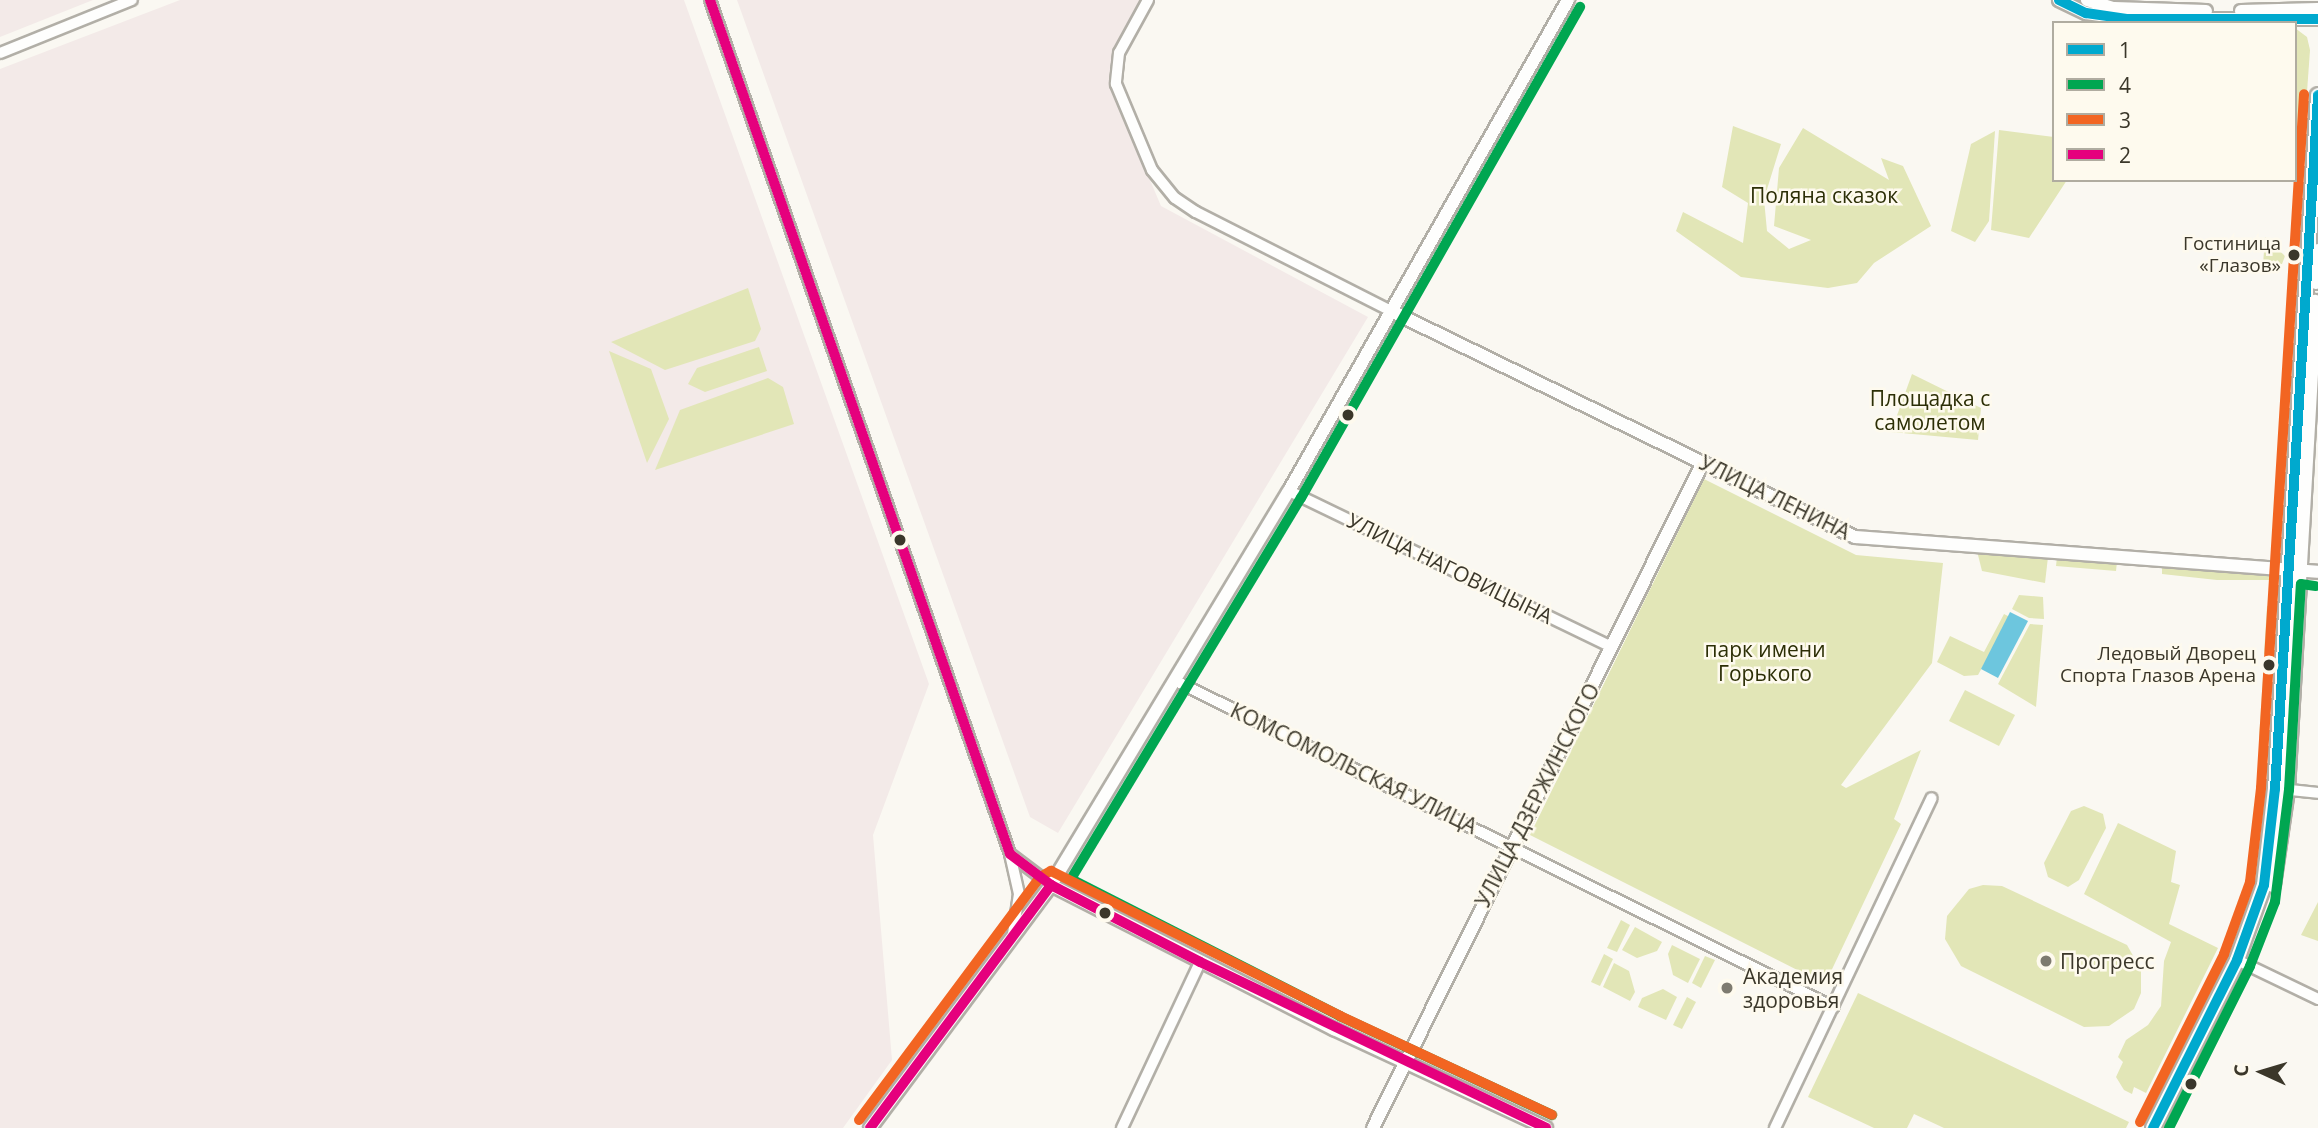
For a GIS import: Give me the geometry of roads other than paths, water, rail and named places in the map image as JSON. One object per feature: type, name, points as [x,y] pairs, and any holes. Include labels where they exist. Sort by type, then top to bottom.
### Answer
[{"type":"main road","points":[[2162,1128],[2239,961],[2262,898],[2281,789],[2318,96]]},
{"type":"main road","points":[[2294,569],[2318,251]]},
{"type":"main road","points":[[2153,1128],[2239,961]]},
{"type":"street","points":[[0,53],[132,0]]},
{"type":"street","points":[[710,0],[1010,854],[1019,894],[1011,943]]},
{"type":"street","points":[[1148,0],[1119,53],[1116,83],[1152,170],[1175,198],[1196,212],[1391,311]]},
{"type":"street","points":[[870,1128],[1011,943],[1051,885],[1289,491],[1569,0]]},
{"type":"street","points":[[2059,0],[2086,13],[2127,19],[2318,19]]},
{"type":"street","points":[[2087,0],[2114,8],[2318,9]]},
{"type":"street","name":"УЛИЦА ЛЕНИНА","points":[[1391,311],[1855,537],[2318,572]]},
{"type":"street","name":"УЛИЦА ДЗЕРЖИНСКОГО","points":[[1373,1128],[1703,462]]},
{"type":"street","name":"УЛИЦА НАГОВИЦЫНА","points":[[1289,491],[1611,647]]},
{"type":"street","name":"КОМСОМОЛЬСКАЯ УЛИЦА","points":[[1174,680],[1833,1007]]},
{"type":"street","points":[[2281,789],[2318,793]]},
{"type":"street","points":[[1775,1128],[1932,797]]},
{"type":"street","points":[[1010,854],[1051,885],[1199,962],[1404,1064],[1546,1128]]},
{"type":"street","points":[[2239,961],[2318,999]]},
{"type":"street","points":[[1122,1128],[1199,962]]},
{"type":"water","points":[[2010,612],[2028,621],[1998,678],[1981,669]]},
{"type":"place","name":"Гостиница «Глазов»","points":[[2294,255]]},
{"type":"place","name":"Ледовый Дворец Спорта Глазов Арена","points":[[2269,665]]},
{"type":"place","name":"Прогресс","points":[[2046,961]]},
{"type":"place","name":"Академия здоровья","points":[[1727,988]]},
{"type":"park label","name":"Поляна сказок","points":[[1824,195]]},
{"type":"park label","name":"Площадка с самолетом","points":[[1930,410]]},
{"type":"park label","name":"парк имени Горького","points":[[1765,661]]}]
